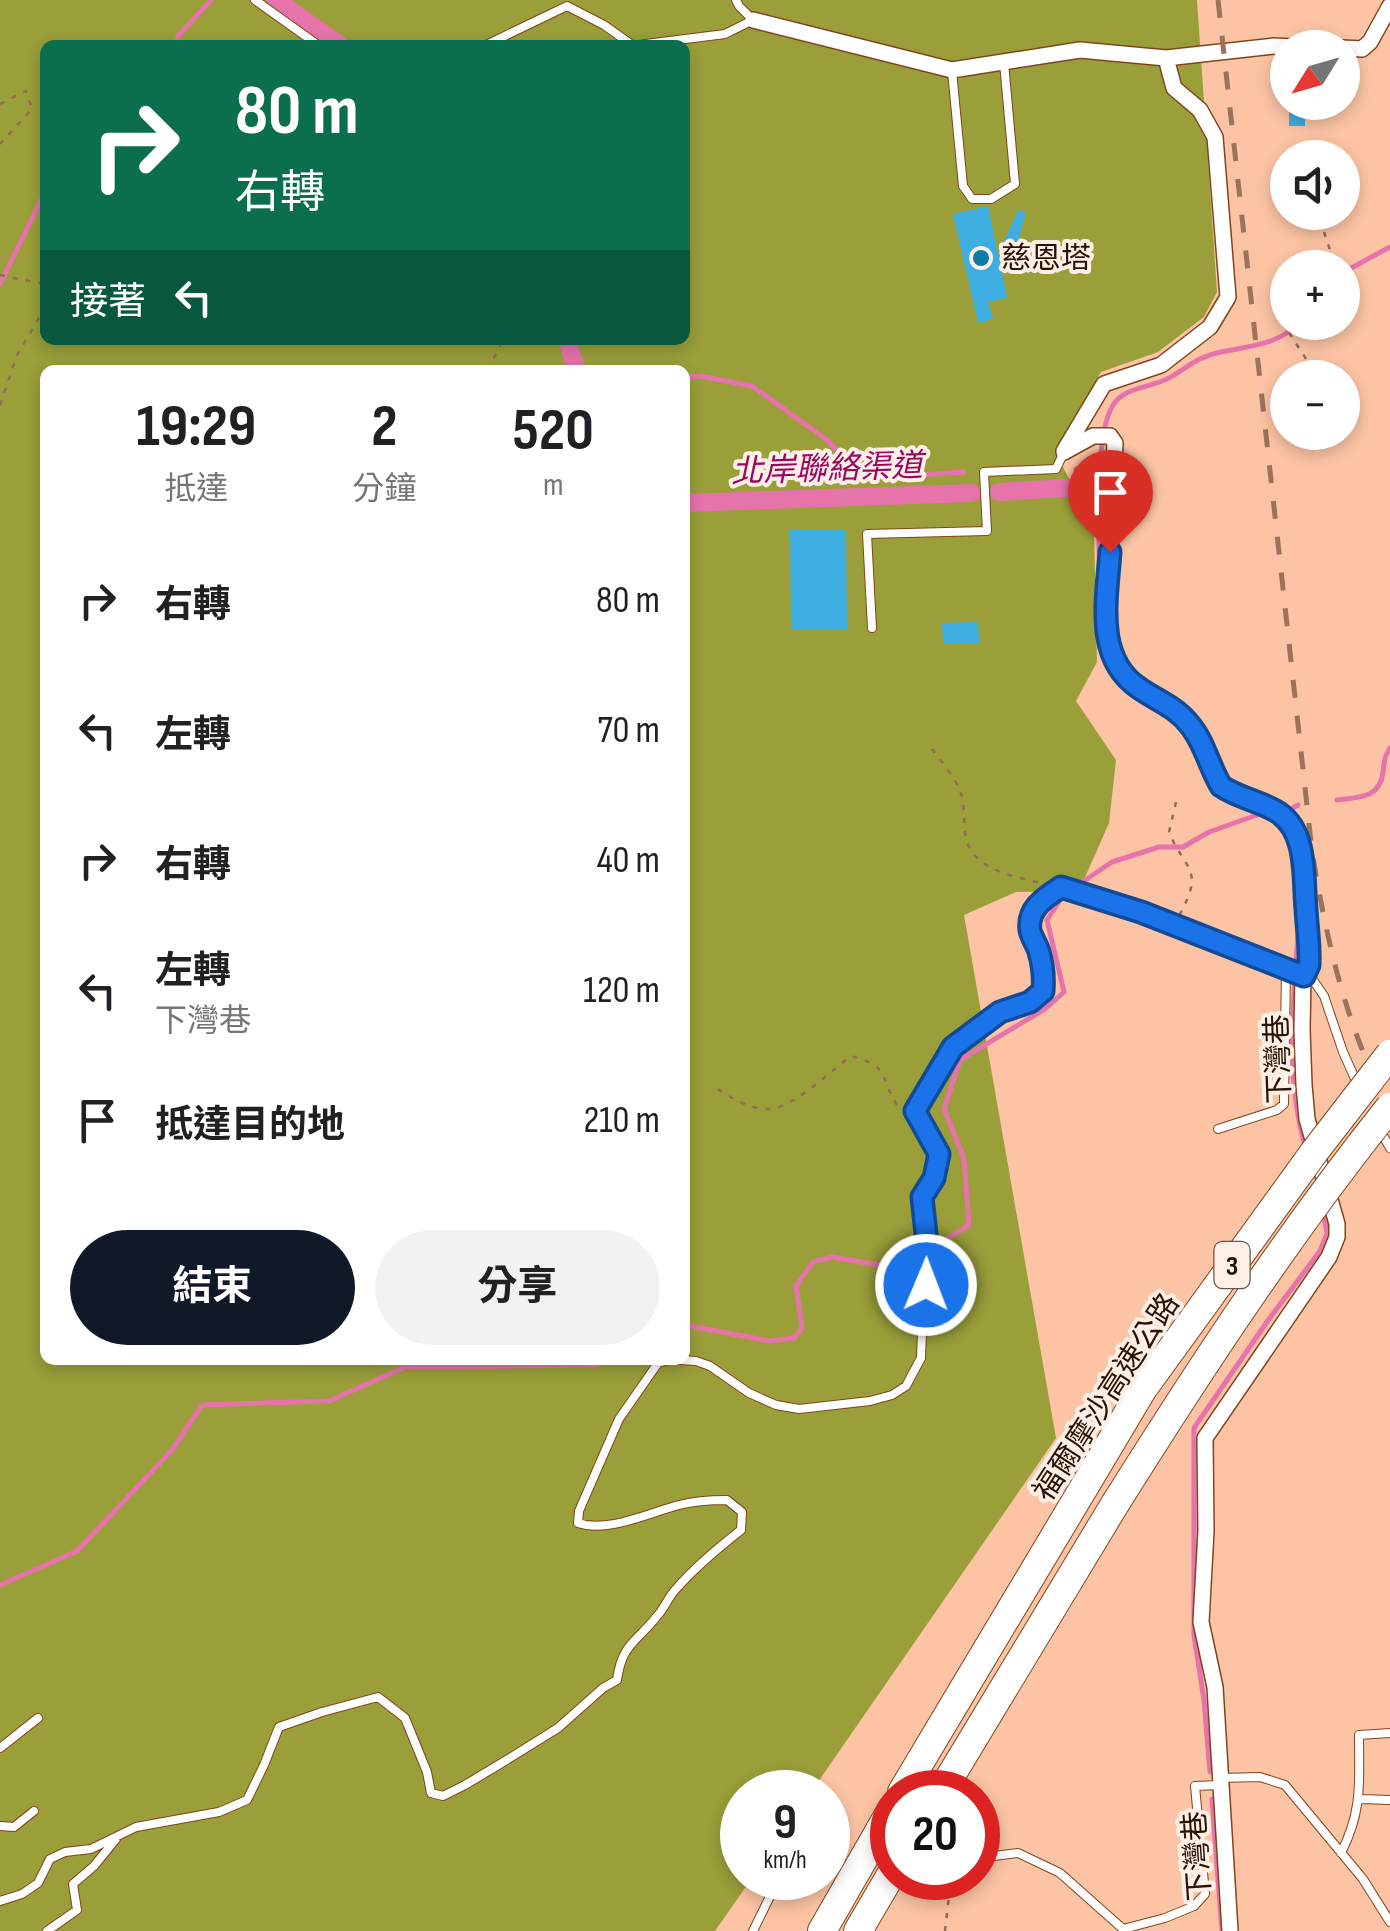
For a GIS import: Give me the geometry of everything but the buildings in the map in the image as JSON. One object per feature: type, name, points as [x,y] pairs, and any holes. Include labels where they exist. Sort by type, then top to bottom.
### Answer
[{"type":"highway","name":"福爾摩沙高速公路","points":[[915,1770],[1142,1390],[1390,1054]]},
{"type":"highway","name":"3","points":[[954,1770],[1212,1350],[1340,1169],[1375,1106]]},
{"type":"highway","points":[[822,1931],[870,1848]]},
{"type":"highway","points":[[858,1931],[876,1900]]},
{"type":"street","points":[[1360,49],[1370,42],[1390,6]]},
{"type":"street","points":[[752,20],[952,70],[1080,50],[1166,58],[1270,46]]},
{"type":"street","points":[[1064,452],[1104,384],[1161,365],[1210,326],[1228,297],[1214,137],[1200,110],[1174,88],[1166,58]]},
{"type":"street","name":"下灣巷","points":[[1064,452],[1093,436],[1110,436],[1115,443],[1106,624],[1112,656],[1128,680],[1188,722],[1221,786],[1281,815],[1294,830],[1303,859],[1310,948],[1304,976],[1302,1030],[1307,1120],[1335,1211],[1337,1237],[1329,1257],[1205,1438],[1206,1531],[1201,1622],[1215,1686],[1230,1931]]},
{"type":"lane","points":[[256,0],[311,40]]},
{"type":"lane","points":[[675,40],[724,34],[752,20],[736,0]]},
{"type":"lane","points":[[496,40],[567,6],[627,40]]},
{"type":"lane","points":[[952,70],[963,186],[972,199],[991,199],[1015,184],[1004,63]]},
{"type":"lane","points":[[872,628],[867,534],[988,531],[984,472],[1056,469],[1064,452]]},
{"type":"lane","points":[[690,1361],[710,1366],[776,1406],[799,1409],[870,1401],[892,1396],[906,1386],[921,1358],[926,1251],[922,1197],[934,1178],[939,1154],[915,1111],[953,1047],[1000,1012],[1030,1002],[1043,991],[1039,951],[1030,930],[1032,913],[1042,898],[1061,887],[1174,924],[1313,980],[1343,1052],[1375,1106],[1390,1148]]},
{"type":"lane","points":[[1218,1129],[1277,1110],[1284,1104],[1286,968]]},
{"type":"lane","points":[[0,1901],[22,1894],[38,1882],[50,1859],[65,1852],[90,1849],[136,1827],[220,1812],[247,1800],[279,1727],[378,1698],[405,1718],[432,1793],[443,1796],[466,1786],[558,1728],[617,1680],[628,1645],[660,1613],[674,1590],[741,1530],[742,1512],[727,1500],[682,1504],[611,1526],[578,1523],[579,1511],[619,1419],[656,1365]]},
{"type":"lane","points":[[0,1748],[38,1718]]},
{"type":"lane","points":[[1341,1854],[1360,1799],[1359,1734],[1390,1732]]},
{"type":"lane","name":"下灣巷","points":[[1220,1781],[1260,1777],[1285,1785],[1363,1879],[1390,1922]]},
{"type":"lane","points":[[1000,1855],[1018,1853],[1060,1873],[1123,1929],[1164,1918],[1194,1906],[1205,1894],[1195,1786],[1220,1781]]},
{"type":"lane","points":[[1360,1799],[1390,1800]]},
{"type":"lane","points":[[0,1826],[14,1827],[34,1811]]},
{"type":"lane","points":[[47,1931],[77,1910],[73,1884],[119,1835]]},
{"type":"lane","points":[[753,1931],[769,1900]]},
{"type":"path","points":[[0,104],[26,91],[32,109],[0,144]]},
{"type":"path","points":[[1324,232],[1330,250]]},
{"type":"path","points":[[0,275],[40,281]]},
{"type":"path","points":[[0,405],[17,355],[40,317]]},
{"type":"path","points":[[932,749],[954,779],[962,798],[966,842],[983,864],[1061,887]]},
{"type":"path","points":[[1174,924],[1189,898],[1192,880],[1169,826],[1176,802]]},
{"type":"path","points":[[718,1089],[753,1107],[770,1109],[788,1103],[851,1056],[877,1065],[885,1074],[896,1105],[915,1111]]},
{"type":"path","points":[[945,1931],[949,1900]]},
{"type":"shaded area","points":[[0,0],[1197,0],[1217,292],[1204,317],[1158,352],[1101,372],[1055,451],[1094,529],[1097,662],[1076,701],[1116,760],[1109,823],[1079,891],[1016,892],[964,915],[1056,1438],[826,1770],[720,1770],[720,1900],[737,1900],[715,1931],[0,1931]]},
{"type":"waterway","points":[[178,40],[211,0]]},
{"type":"waterway","name":"北岸聯絡渠道","points":[[276,0],[333,40]]},
{"type":"waterway","points":[[0,284],[40,202]]},
{"type":"waterway","points":[[1360,263],[1390,247]]},
{"type":"waterway","points":[[1100,590],[1100,461],[1103,435],[1117,400],[1128,392],[1167,379],[1205,357],[1273,340]]},
{"type":"waterway","name":"北岸聯絡渠道","points":[[569,345],[575,365]]},
{"type":"waterway","points":[[690,377],[752,386],[827,440],[853,467],[875,478],[964,472]]},
{"type":"waterway","points":[[1076,469],[1100,467]]},
{"type":"waterway","name":"北岸聯絡渠道","points":[[999,492],[1083,487]]},
{"type":"waterway","name":"北岸聯絡渠道","points":[[690,503],[972,493]]},
{"type":"waterway","points":[[1337,800],[1367,795],[1377,788],[1390,748]]},
{"type":"waterway","points":[[1228,798],[1273,820],[1289,838]]},
{"type":"waterway","points":[[1284,813],[1298,805]]},
{"type":"waterway","points":[[1084,881],[1112,862],[1159,847],[1183,847],[1209,832],[1260,814]]},
{"type":"waterway","points":[[931,1249],[969,1225],[964,1159],[944,1109],[960,1060],[1045,1009],[1064,992],[1047,920],[1060,900]]},
{"type":"waterway","points":[[1300,902],[1292,1057],[1306,1149]]},
{"type":"waterway","points":[[1210,1772],[1194,1635],[1194,1428],[1320,1251],[1327,1234],[1323,1208]]},
{"type":"waterway","points":[[690,1326],[770,1341],[794,1338],[802,1328],[796,1286],[813,1262],[832,1257],[890,1267],[912,1253]]},
{"type":"waterway","points":[[0,1585],[77,1551],[172,1450],[202,1405],[329,1401],[405,1367],[595,1365]]},
{"type":"waterway","points":[[1212,1799],[1222,1931]]},
{"type":"railway","points":[[1218,0],[1312,851],[1340,984],[1361,1047],[1390,1110]]},
{"type":"place","name":"慈恩塔","points":[[981,258]]},
{"type":"route","points":[[926,1285],[922,1197],[934,1178],[939,1154],[915,1111],[953,1047],[1000,1012],[1030,1002],[1043,991],[1039,951],[1030,930],[1032,913],[1042,898],[1061,887],[1141,912],[1304,976],[1309,965],[1303,859],[1294,830],[1276,810],[1221,786],[1188,722],[1176,710],[1136,687],[1120,670],[1107,640],[1110,552]]}]
